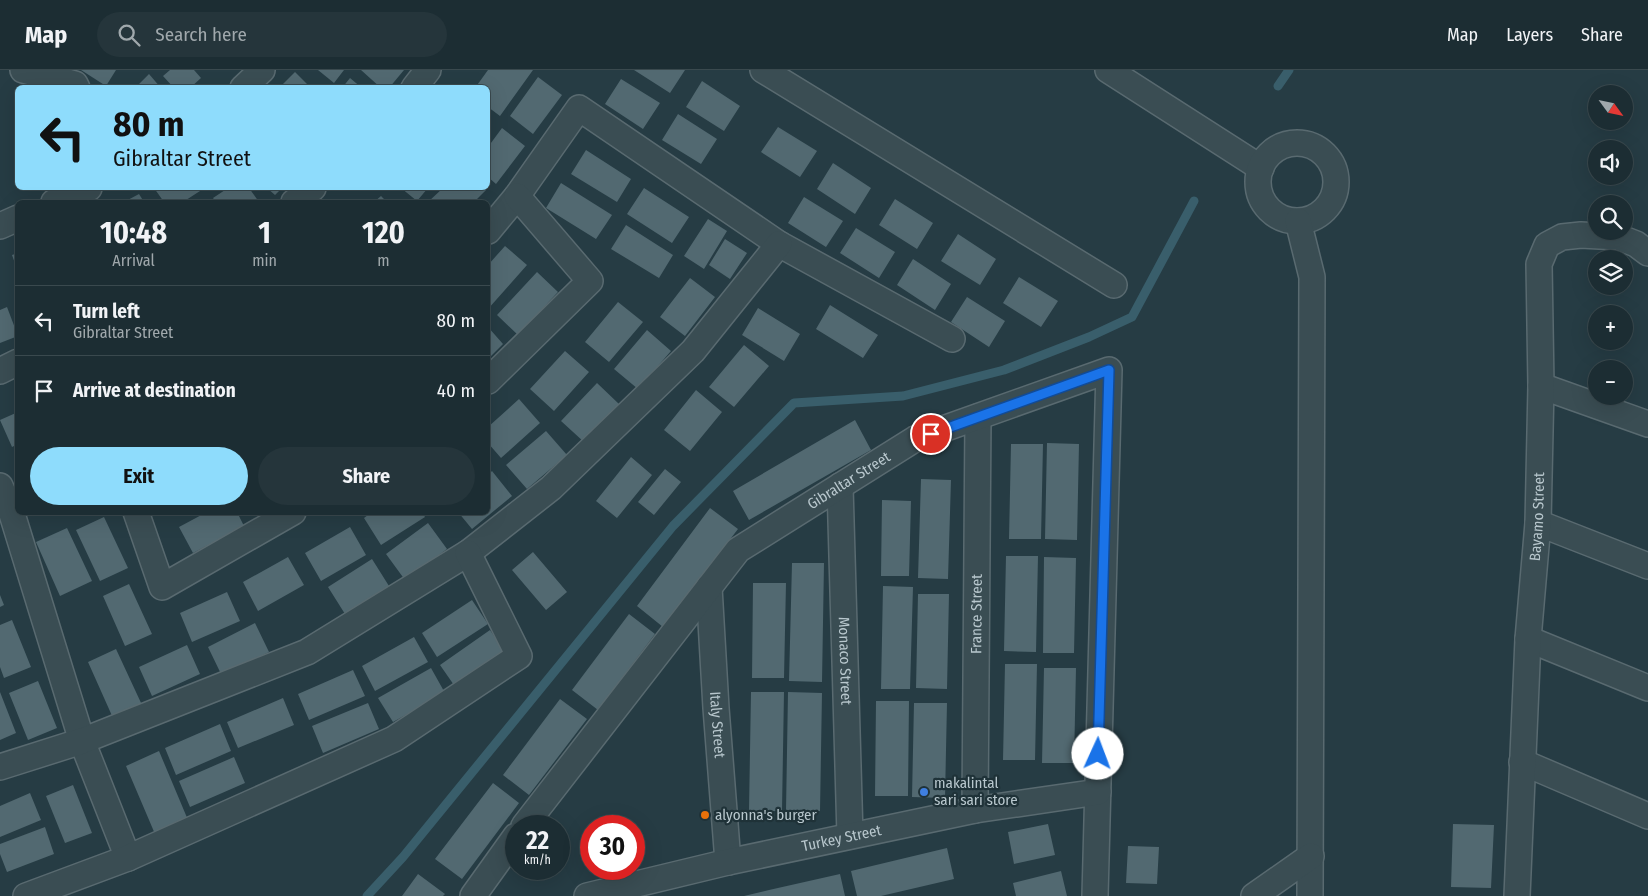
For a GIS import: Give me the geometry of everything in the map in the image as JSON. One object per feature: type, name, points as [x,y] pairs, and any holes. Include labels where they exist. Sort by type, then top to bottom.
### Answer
[{"type":"street","points":[[23,70],[76,85]]},
{"type":"street","points":[[247,85],[262,70]]},
{"type":"street","points":[[416,85],[428,70]]},
{"type":"street","points":[[763,70],[1114,285]]},
{"type":"street","points":[[1108,70],[1261,168]]},
{"type":"street","points":[[490,229],[517,196],[579,108],[779,244],[952,339]]},
{"type":"street","points":[[1302,143],[1315,146],[1326,154],[1333,165],[1336,177],[1336,190],[1331,202],[1322,212],[1311,219],[1298,222],[1285,220],[1274,214],[1265,205],[1259,187],[1261,168],[1267,157],[1278,148],[1289,144],[1302,143]]},
{"type":"street","points":[[59,200],[84,190]]},
{"type":"street","points":[[297,200],[310,190]]},
{"type":"street","points":[[490,379],[590,281],[517,196]]},
{"type":"street","points":[[0,226],[15,219]]},
{"type":"street","points":[[1298,222],[1312,277],[1310,896]]},
{"type":"street","name":"Bayamo Street","points":[[1523,893],[1522,762],[1528,639],[1538,523],[1541,386],[1539,264],[1547,245],[1562,237],[1581,235],[1618,237],[1636,244],[1648,253]]},
{"type":"street","points":[[0,767],[82,741],[307,652],[468,554],[551,488],[692,351],[779,244]]},
{"type":"street","points":[[0,371],[15,364]]},
{"type":"street","name":"Gibraltar Street","points":[[533,815],[738,550],[915,440],[1109,370],[1095,896]]},
{"type":"street","points":[[1541,386],[1648,424]]},
{"type":"street","name":"France Street","points":[[975,810],[978,417]]},
{"type":"street","points":[[0,486],[82,741],[128,858]]},
{"type":"street","name":"Monaco Street","points":[[840,486],[850,836]]},
{"type":"street","points":[[137,515],[162,587],[289,515]]},
{"type":"street","points":[[1538,523],[1648,566]]},
{"type":"street","points":[[26,896],[128,858],[394,739],[519,656],[468,554]]},
{"type":"street","name":"Italy Street","points":[[709,587],[728,862]]},
{"type":"street","points":[[1528,639],[1648,688]]},
{"type":"street","points":[[1522,762],[1648,816]]},
{"type":"street","name":"Turkey Street","points":[[587,896],[728,862],[975,810],[1098,792]]},
{"type":"street","points":[[473,896],[505,851]]},
{"type":"street","points":[[1254,896],[1311,856]]},
{"type":"building","points":[[81,70],[116,70],[107,85]]},
{"type":"building","points":[[170,70],[194,70],[201,78],[193,85],[171,85],[163,76]]},
{"type":"building","points":[[318,70],[344,70],[334,83]]},
{"type":"building","points":[[361,70],[404,70],[392,85],[378,85]]},
{"type":"building","points":[[488,70],[533,70],[500,116],[490,108],[490,85],[477,85]]},
{"type":"building","points":[[634,70],[685,70],[670,93]]},
{"type":"building","points":[[295,72],[308,85],[282,85]]},
{"type":"building","points":[[149,74],[158,85],[138,85]]},
{"type":"building","points":[[538,77],[562,95],[533,134],[510,116]]},
{"type":"building","points":[[350,78],[358,85],[344,85]]},
{"type":"building","points":[[621,79],[660,103],[643,129],[605,104]]},
{"type":"building","points":[[702,81],[740,106],[724,131],[686,107]]},
{"type":"building","points":[[678,114],[717,139],[701,164],[662,140]]},
{"type":"building","points":[[778,127],[817,151],[800,177],[761,152]]},
{"type":"building","points":[[502,128],[525,146],[496,184],[490,179],[490,144]]},
{"type":"building","points":[[586,150],[631,179],[617,202],[571,174]]},
{"type":"building","points":[[833,163],[871,188],[855,214],[817,189]]},
{"type":"building","points":[[561,183],[612,215],[596,239],[546,208]]},
{"type":"building","points":[[644,188],[689,217],[672,243],[627,214]]},
{"type":"building","points":[[155,190],[200,191],[186,200],[163,200]]},
{"type":"building","points":[[225,190],[250,190],[258,200],[214,200],[213,198]]},
{"type":"building","points":[[269,190],[280,190],[275,195]]},
{"type":"building","points":[[403,190],[426,190],[416,200]]},
{"type":"building","points":[[441,190],[486,190],[476,200],[430,200]]},
{"type":"building","points":[[139,194],[143,200],[128,200]]},
{"type":"building","points":[[381,196],[385,200],[376,200]]},
{"type":"building","points":[[804,197],[843,221],[826,247],[788,223]]},
{"type":"building","points":[[895,199],[933,223],[917,249],[879,225]]},
{"type":"building","points":[[708,219],[727,231],[704,269],[684,256]]},
{"type":"building","points":[[626,225],[673,255],[659,278],[611,249]]},
{"type":"building","points":[[856,228],[895,252],[879,278],[840,253]]},
{"type":"building","points":[[958,234],[996,259],[980,285],[941,261]]},
{"type":"building","points":[[725,239],[747,253],[730,279],[709,265]]},
{"type":"building","points":[[505,246],[527,265],[490,307],[490,263]]},
{"type":"building","points":[[913,259],[951,284],[935,310],[897,285]]},
{"type":"building","points":[[537,272],[558,292],[518,335],[497,315]]},
{"type":"building","points":[[1019,277],[1058,301],[1041,327],[1003,303]]},
{"type":"building","points":[[690,278],[715,297],[685,336],[660,317]]},
{"type":"building","points":[[967,297],[1005,321],[989,347],[951,322]]},
{"type":"building","points":[[618,302],[643,322],[609,362],[585,342]]},
{"type":"building","points":[[830,305],[878,335],[863,358],[816,329]]},
{"type":"building","points":[[7,307],[15,328],[15,337],[0,343],[0,310]]},
{"type":"building","points":[[758,308],[800,334],[784,361],[742,335]]},
{"type":"building","points":[[490,329],[503,344],[490,357]]},
{"type":"building","points":[[647,330],[671,351],[638,389],[614,369]]},
{"type":"building","points":[[744,345],[769,366],[734,407],[709,387]]},
{"type":"building","points":[[565,351],[589,372],[554,411],[530,389]]},
{"type":"building","points":[[597,383],[619,404],[584,442],[561,421]]},
{"type":"building","points":[[696,390],[722,412],[690,451],[664,430]]},
{"type":"building","points":[[519,399],[540,423],[501,458],[490,445],[490,425]]},
{"type":"building","points":[[15,413],[15,446],[12,447],[0,420]]},
{"type":"building","points":[[855,420],[871,450],[749,520],[733,491]]},
{"type":"building","points":[[546,431],[567,455],[527,489],[506,465]]},
{"type":"building","points":[[1047,443],[1079,444],[1077,540],[1045,539]]},
{"type":"building","points":[[1011,444],[1043,444],[1041,539],[1009,539]]},
{"type":"building","points":[[631,457],[652,475],[617,518],[596,501]]},
{"type":"building","points":[[665,469],[681,482],[654,515],[638,502]]},
{"type":"building","points":[[492,471],[512,496],[490,514],[490,473]]},
{"type":"building","points":[[921,479],[951,480],[948,579],[918,578]]},
{"type":"building","points":[[882,500],[911,501],[909,576],[881,576]]},
{"type":"building","points":[[710,508],[738,529],[663,627],[637,606]]},
{"type":"building","points":[[201,515],[238,515],[244,526],[193,553],[179,527]]},
{"type":"building","points":[[258,515],[267,515],[260,519]]},
{"type":"building","points":[[368,515],[424,515],[425,517],[381,545],[364,518]]},
{"type":"building","points":[[460,515],[489,515],[472,529]]},
{"type":"building","points":[[104,517],[128,568],[100,581],[76,530]]},
{"type":"building","points":[[428,523],[447,549],[405,580],[386,554]]},
{"type":"building","points":[[350,527],[366,555],[321,581],[305,553]]},
{"type":"building","points":[[67,528],[92,581],[60,596],[36,542]]},
{"type":"building","points":[[533,552],[567,592],[546,610],[512,570]]},
{"type":"building","points":[[1006,556],[1038,556],[1036,652],[1004,651]]},
{"type":"building","points":[[288,557],[304,585],[258,611],[243,582]]},
{"type":"building","points":[[1044,557],[1076,558],[1074,653],[1043,653]]},
{"type":"building","points":[[372,559],[389,586],[345,614],[328,587]]},
{"type":"building","points":[[792,563],[824,563],[822,682],[789,681]]},
{"type":"building","points":[[753,583],[786,583],[784,678],[752,678]]},
{"type":"building","points":[[129,584],[152,634],[125,646],[103,596]]},
{"type":"building","points":[[883,586],[913,587],[910,689],[881,689]]},
{"type":"building","points":[[227,592],[240,621],[192,642],[180,613]]},
{"type":"building","points":[[918,594],[949,594],[947,689],[916,688]]},
{"type":"building","points":[[0,595],[4,605],[0,607]]},
{"type":"building","points":[[472,600],[488,624],[437,657],[422,633]]},
{"type":"building","points":[[629,614],[655,634],[598,710],[572,690]]},
{"type":"building","points":[[12,620],[31,667],[4,678],[0,667],[0,625]]},
{"type":"building","points":[[255,623],[269,652],[222,676],[208,647]]},
{"type":"building","points":[[490,630],[506,654],[456,688],[440,665]]},
{"type":"building","points":[[414,637],[428,662],[375,691],[362,666]]},
{"type":"building","points":[[187,645],[200,674],[152,696],[139,667]]},
{"type":"building","points":[[116,649],[142,705],[113,718],[88,662]]},
{"type":"building","points":[[1005,664],[1037,664],[1035,760],[1003,760]]},
{"type":"building","points":[[431,668],[445,693],[393,722],[378,698]]},
{"type":"building","points":[[1044,668],[1076,668],[1074,763],[1042,763]]},
{"type":"building","points":[[353,670],[365,696],[309,720],[298,694]]},
{"type":"building","points":[[38,681],[57,728],[28,740],[9,693]]},
{"type":"building","points":[[0,692],[16,733],[0,740]]},
{"type":"building","points":[[751,692],[784,692],[782,811],[749,811]]},
{"type":"building","points":[[788,692],[822,693],[820,811],[786,811]]},
{"type":"building","points":[[283,698],[294,725],[238,748],[227,722]]},
{"type":"building","points":[[560,699],[587,719],[529,795],[503,775]]},
{"type":"building","points":[[876,701],[909,701],[908,796],[875,796]]},
{"type":"building","points":[[368,703],[379,729],[323,753],[312,726]]},
{"type":"building","points":[[914,703],[947,703],[945,798],[912,797]]},
{"type":"building","points":[[220,724],[231,751],[176,775],[165,748]]},
{"type":"building","points":[[159,751],[188,820],[155,834],[126,766]]},
{"type":"building","points":[[234,757],[245,783],[190,807],[179,781]]},
{"type":"building","points":[[493,783],[519,803],[510,815],[505,815],[505,822],[462,879],[435,859]]},
{"type":"building","points":[[73,785],[92,833],[65,843],[46,796]]},
{"type":"building","points":[[30,793],[41,820],[0,837],[0,806]]},
{"type":"building","points":[[1048,824],[1055,855],[1014,864],[1008,832]]},
{"type":"building","points":[[1453,824],[1494,825],[1491,888],[1451,887]]},
{"type":"building","points":[[45,827],[54,854],[7,872],[0,854],[0,844]]},
{"type":"building","points":[[1128,846],[1159,847],[1157,884],[1126,883]]},
{"type":"building","points":[[947,848],[954,879],[881,896],[857,896],[851,871]]},
{"type":"building","points":[[1061,871],[1067,896],[1016,896],[1013,883]]},
{"type":"building","points":[[418,874],[445,894],[443,896],[402,896]]},
{"type":"building","points":[[840,874],[845,896],[744,896],[769,890]]},
{"type":"waterway","points":[[1278,86],[1289,70]]},
{"type":"waterway","points":[[367,896],[403,857],[673,526],[794,403],[903,396],[1004,370],[1089,337],[1132,317],[1194,201]]},
{"type":"place","name":"makalintal sari sari store","points":[[924,792]]},
{"type":"place","name":"alyonna's burger","points":[[705,815]]},
{"type":"route","points":[[931,434],[1109,370],[1098,754]]}]
